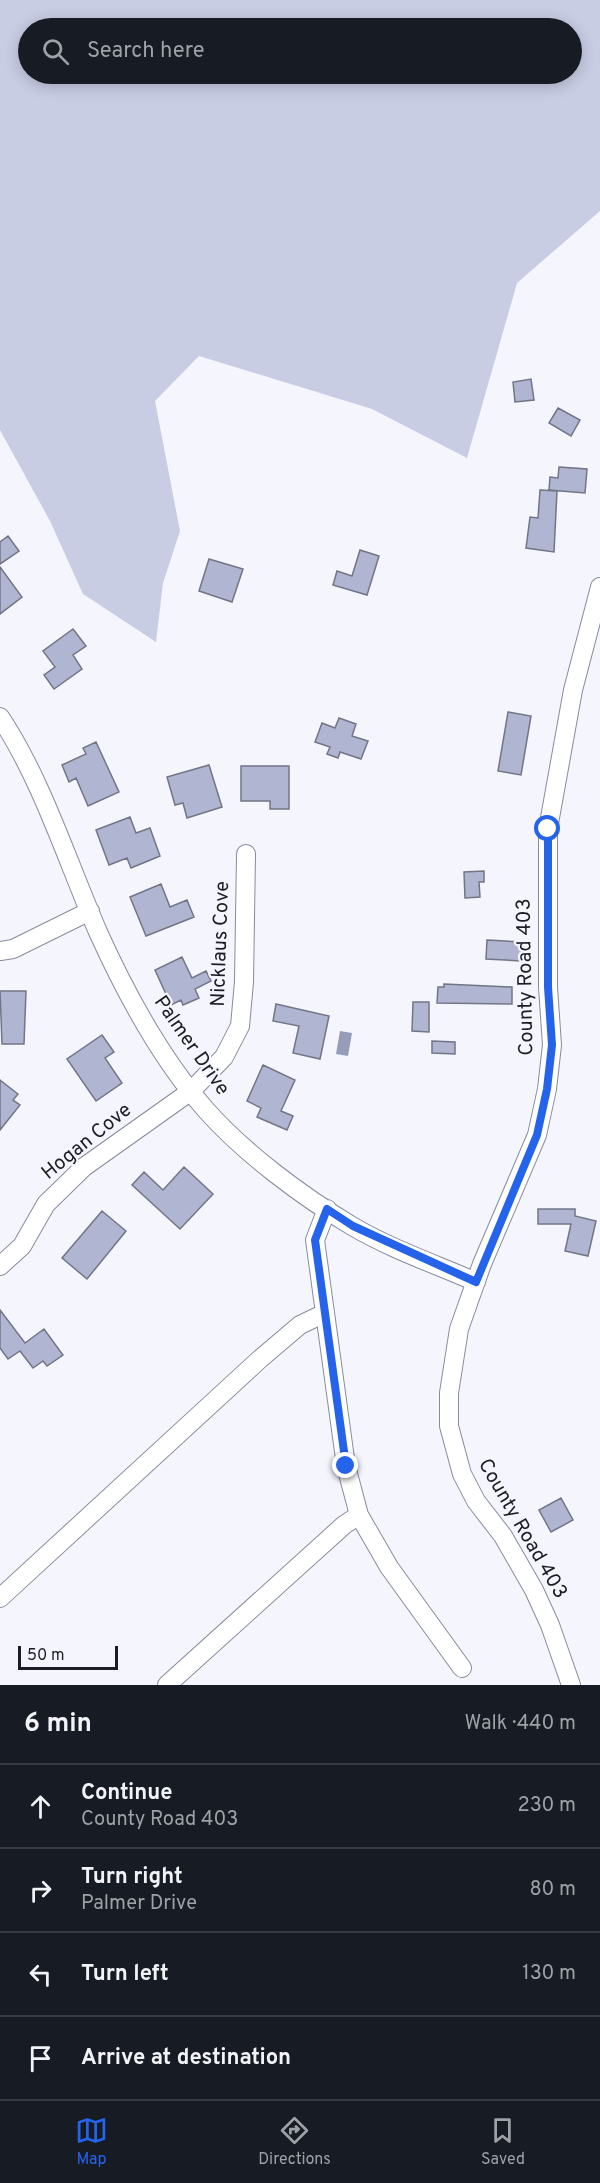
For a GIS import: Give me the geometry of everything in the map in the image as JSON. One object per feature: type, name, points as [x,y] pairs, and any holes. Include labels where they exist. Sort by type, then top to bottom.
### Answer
[{"type":"street","name":"County Road 403","points":[[571,1685],[554,1635],[534,1590],[503,1536],[476,1501],[453,1448],[449,1426],[452,1368],[459,1329],[537,1135],[547,1089],[552,1045],[548,987],[548,829],[573,690],[600,587]]},
{"type":"street","name":"Palmer Drive","points":[[0,717],[39,793],[90,911],[141,1016],[207,1111],[238,1140],[327,1209],[353,1226],[476,1282]]},
{"type":"street","name":"Nicklaus Cove","points":[[191,1091],[224,1057],[240,1026],[244,982],[246,854]]},
{"type":"street","points":[[0,951],[13,949],[90,911]]},
{"type":"street","name":"Hogan Cove","points":[[0,1266],[22,1246],[46,1204],[84,1167],[191,1091]]},
{"type":"street","points":[[327,1209],[315,1240],[346,1466],[359,1515],[389,1567],[462,1668]]},
{"type":"street","points":[[0,1598],[260,1359],[300,1325],[325,1313]]},
{"type":"street","points":[[167,1685],[344,1525],[359,1515]]},
{"type":"shaded area","points":[[0,0],[600,0],[600,211],[517,283],[467,458],[372,409],[199,356],[155,401],[180,531],[163,583],[156,642],[83,594],[50,521],[0,430]]},
{"type":"shaded area","points":[[340,1031],[352,1033],[348,1056],[336,1054]]},
{"type":"building","points":[[531,379],[534,400],[515,402],[513,382]]},
{"type":"building","points":[[558,408],[580,420],[571,436],[549,423]]},
{"type":"building","points":[[559,467],[587,469],[585,493],[549,490],[550,477],[558,478]]},
{"type":"building","points":[[540,490],[557,491],[554,552],[526,548],[530,517],[538,518]]},
{"type":"building","points":[[8,536],[19,551],[0,564],[0,542]]},
{"type":"building","points":[[360,550],[379,556],[367,595],[333,585],[337,571],[352,576]]},
{"type":"building","points":[[209,559],[243,569],[232,602],[199,591]]},
{"type":"building","points":[[0,567],[22,597],[0,614]]},
{"type":"building","points":[[73,629],[86,646],[73,655],[82,669],[54,689],[44,675],[55,667],[43,651]]},
{"type":"building","points":[[508,712],[531,716],[521,775],[498,771]]},
{"type":"building","points":[[339,718],[356,724],[352,736],[368,741],[361,759],[340,752],[338,758],[327,754],[330,747],[315,742],[322,723],[335,728]]},
{"type":"building","points":[[96,742],[119,792],[88,806],[76,778],[69,782],[62,765],[86,754],[83,748]]},
{"type":"building","points":[[209,765],[222,807],[187,818],[183,803],[175,805],[167,777]]},
{"type":"building","points":[[241,766],[289,766],[289,809],[270,809],[270,801],[241,801]]},
{"type":"building","points":[[130,817],[136,833],[150,828],[160,856],[131,868],[127,858],[109,865],[96,830]]},
{"type":"building","points":[[484,871],[484,882],[479,882],[480,897],[465,898],[464,872]]},
{"type":"building","points":[[161,884],[170,907],[187,900],[194,917],[146,936],[130,897]]},
{"type":"building","points":[[487,940],[521,942],[521,961],[486,959]]},
{"type":"building","points":[[182,957],[192,978],[206,971],[211,981],[195,989],[199,998],[183,1005],[181,1000],[171,1005],[155,970]]},
{"type":"building","points":[[444,984],[512,987],[512,1004],[437,1003],[438,987],[444,987]]},
{"type":"building","points":[[0,991],[26,991],[24,1044],[2,1044]]},
{"type":"building","points":[[413,1002],[429,1002],[429,1032],[412,1031]]},
{"type":"building","points":[[276,1004],[329,1016],[320,1059],[293,1053],[299,1026],[273,1021]]},
{"type":"building","points":[[102,1035],[114,1052],[105,1058],[122,1083],[96,1101],[67,1059]]},
{"type":"building","points":[[432,1041],[455,1042],[455,1054],[432,1053]]},
{"type":"building","points":[[263,1065],[295,1080],[281,1111],[293,1116],[287,1130],[257,1117],[261,1108],[247,1101]]},
{"type":"building","points":[[0,1080],[18,1094],[13,1100],[20,1105],[0,1130]]},
{"type":"building","points":[[184,1167],[213,1194],[180,1229],[132,1185],[144,1172],[163,1190]]},
{"type":"building","points":[[538,1209],[575,1209],[575,1216],[596,1221],[588,1256],[565,1251],[571,1224],[538,1224]]},
{"type":"building","points":[[102,1211],[126,1231],[87,1279],[62,1258]]},
{"type":"building","points":[[0,1310],[25,1343],[44,1329],[63,1355],[47,1366],[43,1361],[33,1368],[20,1351],[8,1359],[0,1348]]},
{"type":"building","points":[[561,1498],[573,1520],[551,1532],[539,1510]]},
{"type":"route","points":[[346,1466],[315,1240],[327,1209],[381,1240],[476,1282],[537,1135],[547,1089],[552,1045],[548,987],[548,829]]}]
